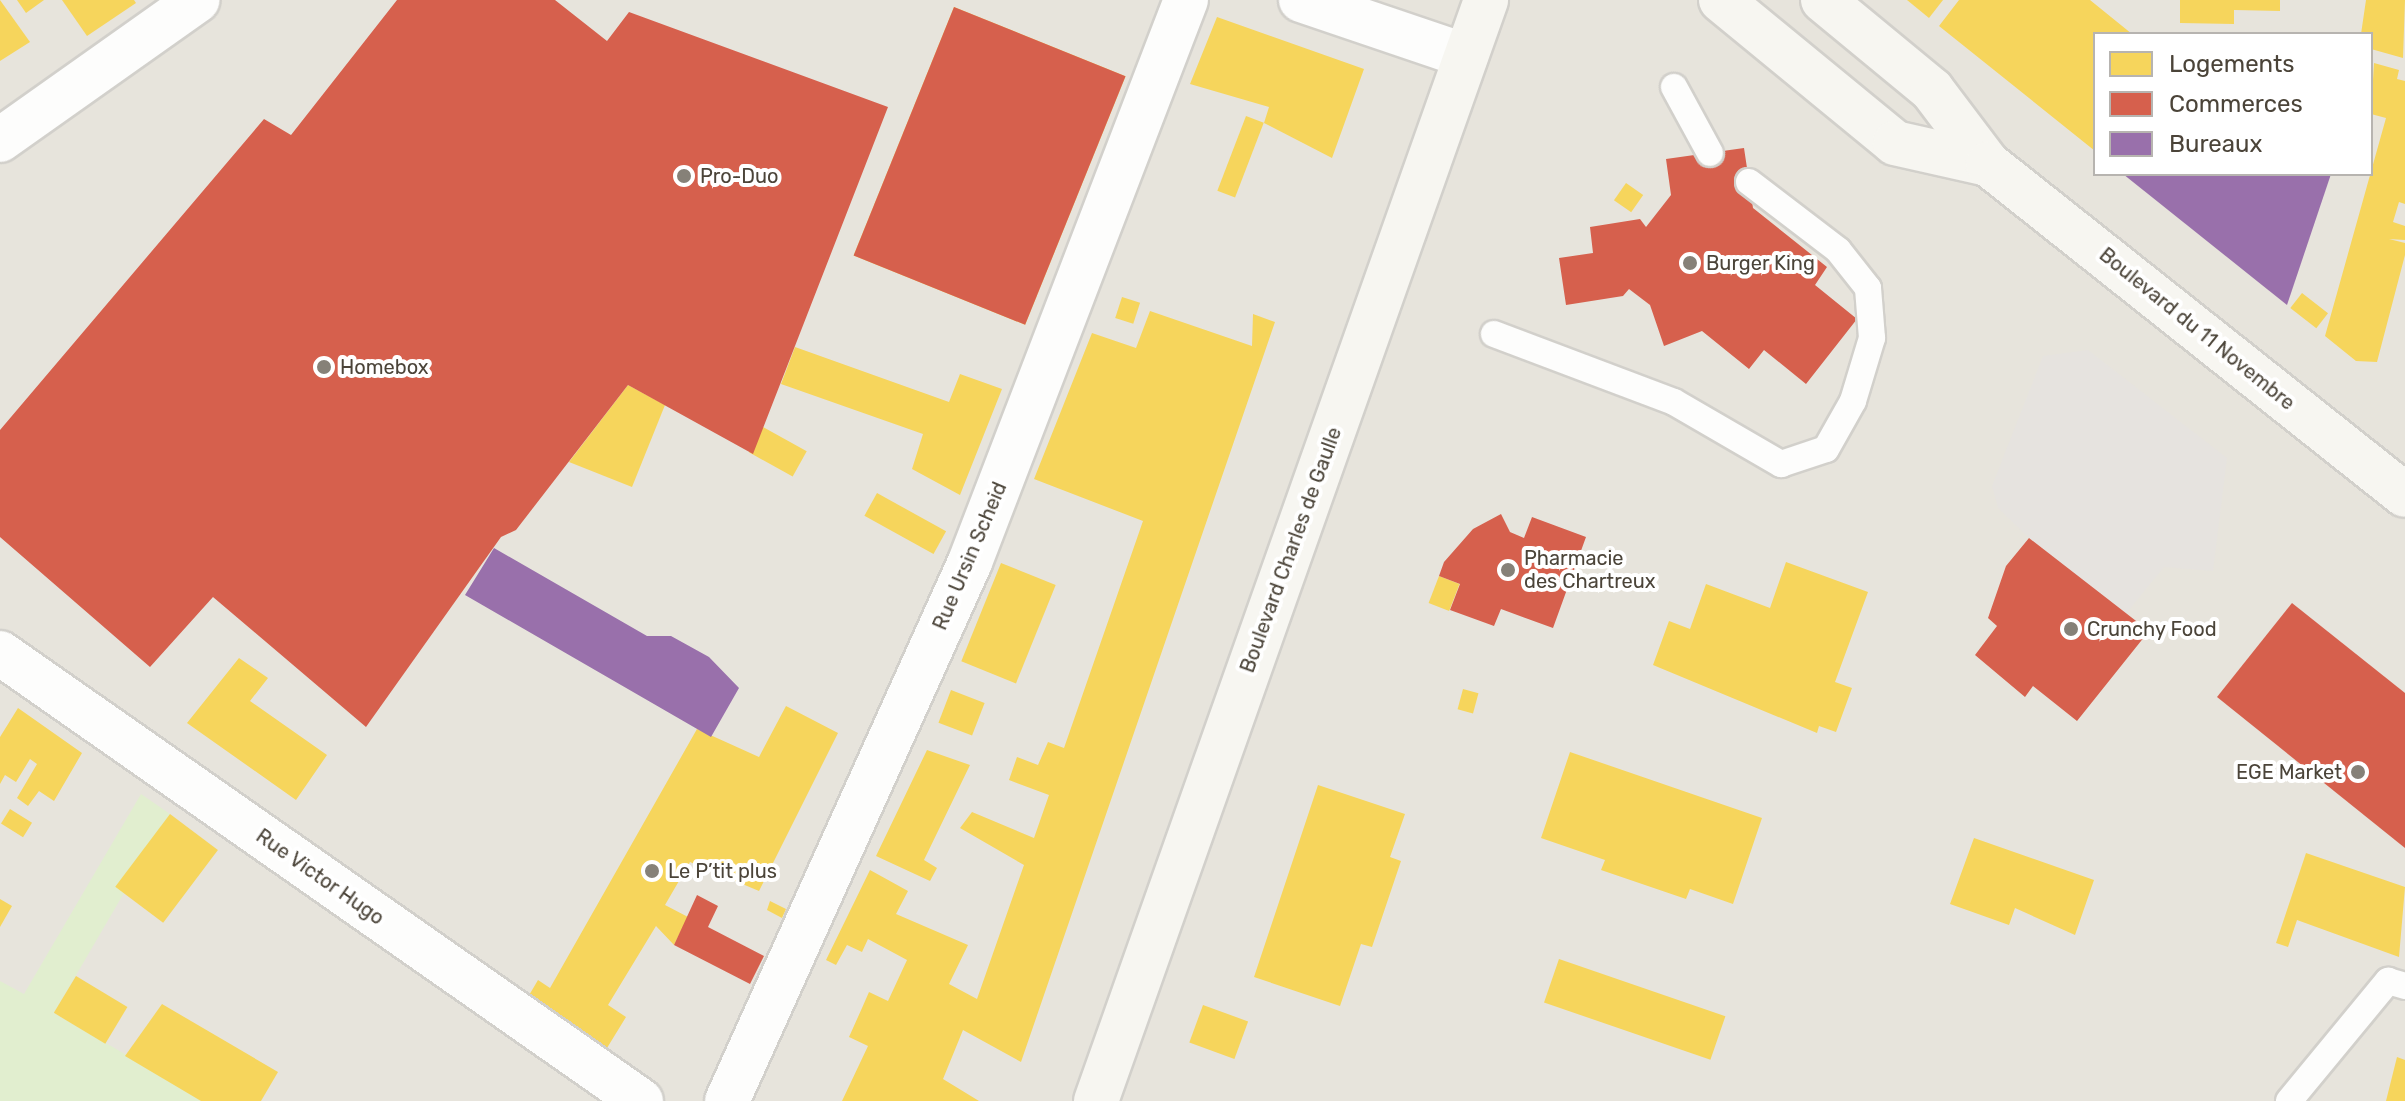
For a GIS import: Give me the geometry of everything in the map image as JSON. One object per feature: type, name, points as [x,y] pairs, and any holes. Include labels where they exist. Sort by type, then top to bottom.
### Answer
[{"type":"street","points":[[0,140],[198,0]]},
{"type":"street","name":"Rue Ursin Scheid","points":[[727,1101],[970,562],[1186,0]]},
{"type":"street","points":[[1301,0],[1466,56]]},
{"type":"street","name":"Boulevard Charles de Gaulle","points":[[1096,1101],[1486,0]]},
{"type":"street","name":"Boulevard du 11 Novembre","points":[[1721,0],[1895,143],[1988,164]]},
{"type":"street","name":"Boulevard du 11 Novembre","points":[[1823,0],[1932,90],[1988,164],[2401,483]]},
{"type":"street","name":"Rue Victor Hugo","points":[[0,653],[641,1101]]},
{"type":"lane","points":[[1674,87],[1710,153]]},
{"type":"lane","points":[[1494,334],[1674,402],[1781,464],[1826,449],[1853,401],[1872,338],[1868,288],[1838,250],[1749,182]]},
{"type":"lane","points":[[2289,1101],[2388,981],[2405,986]]},
{"type":"shaded area","points":[[0,0],[2405,0],[2405,1101],[0,1101]]},
{"type":"shaded area","points":[[2088,350],[2227,458],[2213,571],[2164,567],[2124,616],[2029,538],[1998,508],[1992,486],[2043,356]]},
{"type":"green space","points":[[141,794],[170,814],[54,1013],[206,1101],[0,1101],[0,981],[24,994]]},
{"type":"building: Logements","points":[[0,0],[30,42],[0,61]]},
{"type":"building: Logements","points":[[17,0],[44,0],[26,13]]},
{"type":"building: Logements","points":[[62,0],[134,0],[136,3],[87,36]]},
{"type":"building: Logements","points":[[1907,0],[1943,0],[1929,18]]},
{"type":"building: Logements","points":[[1959,0],[2090,0],[2130,32],[2093,32],[2093,149],[1939,26]]},
{"type":"building: Logements","points":[[2180,0],[2280,0],[2280,11],[2234,10],[2234,24],[2180,23]]},
{"type":"building: Logements","points":[[2366,0],[2405,0],[2403,58],[2373,50],[2373,32],[2361,32]]},
{"type":"building: Logements","points":[[954,7],[1126,76],[1025,325],[854,255]]},
{"type":"building: Logements","points":[[1217,17],[1364,69],[1332,158],[1264,123],[1269,107],[1190,84]]},
{"type":"building: Logements","points":[[2374,63],[2399,70],[2397,79],[2405,81],[2405,204],[2399,202],[2393,222],[2405,226],[2405,240],[2389,239],[2405,243],[2405,255],[2377,362],[2356,361],[2325,336],[2370,176],[2373,176],[2373,164],[2386,118],[2373,115]]},
{"type":"building: Logements","points":[[1246,116],[1264,123],[1235,197],[1217,191]]},
{"type":"building: Logements","points":[[1626,183],[1643,195],[1631,212],[1614,200]]},
{"type":"building: Logements","points":[[2302,293],[2328,313],[2316,328],[2290,308]]},
{"type":"building: Logements","points":[[1122,297],[1140,303],[1133,324],[1115,318]]},
{"type":"building: Logements","points":[[1150,311],[1252,346],[1253,314],[1275,322],[1021,1062],[963,1030],[943,1079],[979,1101],[842,1101],[868,1046],[849,1037],[869,992],[888,1001],[907,960],[868,939],[862,952],[847,945],[836,965],[826,960],[870,870],[908,891],[896,914],[968,945],[949,984],[977,999],[1024,865],[960,828],[972,812],[1034,838],[1049,795],[1009,780],[1017,757],[1038,765],[1048,742],[1064,748],[1143,521],[1034,479],[1092,333],[1136,348]]},
{"type":"building: Logements","points":[[795,347],[949,402],[960,374],[1002,389],[960,495],[912,469],[923,434],[781,384]]},
{"type":"building: Logements","points":[[628,385],[665,405],[632,487],[569,462]]},
{"type":"building: Logements","points":[[763,427],[807,451],[793,477],[749,452]]},
{"type":"building: Logements","points":[[877,493],[946,531],[933,554],[864,516]]},
{"type":"building: Logements","points":[[1786,562],[1868,592],[1835,682],[1852,688],[1836,732],[1819,726],[1817,733],[1653,665],[1669,621],[1690,629],[1706,584],[1770,608]]},
{"type":"building: Logements","points":[[1001,563],[1056,585],[1016,683],[961,661]]},
{"type":"building: Logements","points":[[1439,576],[1460,584],[1449,611],[1429,603]]},
{"type":"building: Logements","points":[[239,658],[268,678],[250,701],[327,755],[296,800],[187,723]]},
{"type":"building: Logements","points":[[1463,689],[1478,693],[1473,713],[1458,709]]},
{"type":"building: Logements","points":[[951,690],[985,703],[972,736],[938,723]]},
{"type":"building: Logements","points":[[786,706],[838,733],[759,891],[690,862],[665,905],[688,917],[674,945],[656,926],[608,1005],[626,1017],[607,1048],[528,997],[538,980],[550,988],[697,729],[759,757]]},
{"type":"building: Logements","points":[[18,708],[82,753],[54,801],[39,791],[28,806],[17,798],[37,764],[30,759],[16,782],[5,775],[0,784],[0,737]]},
{"type":"building: Logements","points":[[927,750],[970,765],[924,860],[937,868],[930,881],[876,856]]},
{"type":"building: Logements","points":[[1570,752],[1762,818],[1733,904],[1690,889],[1686,899],[1601,870],[1605,860],[1541,838]]},
{"type":"building: Logements","points":[[1318,785],[1405,814],[1390,857],[1401,861],[1372,947],[1361,944],[1340,1006],[1254,977]]},
{"type":"building: Logements","points":[[10,809],[32,823],[23,837],[1,823]]},
{"type":"building: Logements","points":[[170,814],[218,850],[163,923],[115,887]]},
{"type":"building: Logements","points":[[1974,838],[2094,880],[2075,935],[2015,908],[2009,925],[1950,904]]},
{"type":"building: Logements","points":[[2306,853],[2405,887],[2399,957],[2297,920],[2288,947],[2276,943]]},
{"type":"building: Logements","points":[[0,899],[12,906],[0,927]]},
{"type":"building: Logements","points":[[770,901],[786,909],[782,918],[767,910]]},
{"type":"building: Logements","points":[[1559,959],[1725,1016],[1710,1060],[1544,1002]]},
{"type":"building: Logements","points":[[76,976],[127,1007],[105,1044],[54,1013]]},
{"type":"building: Logements","points":[[162,1004],[278,1072],[261,1101],[201,1101],[125,1056]]},
{"type":"building: Logements","points":[[1203,1005],[1248,1021],[1234,1059],[1189,1043]]},
{"type":"building: Logements","points":[[2397,1057],[2405,1060],[2405,1101],[2386,1101]]},
{"type":"building: Commerces","name":"Homebox","points":[[397,0],[555,0],[607,41],[629,12],[888,107],[753,454],[628,385],[516,530],[501,537],[366,727],[213,597],[150,667],[0,537],[0,430],[264,119],[291,135]]},
{"type":"building: Commerces","points":[[954,7],[1126,76],[1025,325],[854,255]]},
{"type":"building: Commerces","name":"Burger King","points":[[1744,148],[1753,208],[1827,267],[1815,285],[1857,319],[1806,384],[1764,350],[1749,369],[1702,331],[1664,346],[1650,305],[1629,289],[1623,296],[1566,305],[1559,258],[1593,253],[1590,227],[1640,219],[1646,227],[1671,195],[1666,159]]},
{"type":"building: Commerces","name":"Pharmacie des Chartreux","points":[[1501,514],[1510,532],[1524,538],[1532,517],[1586,537],[1553,628],[1501,609],[1494,626],[1450,610],[1460,584],[1439,576],[1444,562],[1473,529]]},
{"type":"building: Commerces","name":"Crunchy Food","points":[[2029,538],[2149,631],[2077,721],[2033,686],[2025,697],[1975,655],[1997,626],[1988,618],[2006,566]]},
{"type":"building: Commerces","name":"EGE Market","points":[[2292,603],[2405,693],[2405,848],[2217,697]]},
{"type":"building: Commerces","points":[[697,895],[718,906],[708,927],[764,956],[750,984],[674,945]]},
{"type":"building: Bureaux","points":[[2126,176],[2330,176],[2287,305]]},
{"type":"building: Bureaux","points":[[494,548],[647,636],[671,636],[709,657],[739,688],[711,737],[465,595]]},
{"type":"place","name":"Pro-Duo","points":[[684,176]]},
{"type":"place","name":"Burger King","points":[[1690,263]]},
{"type":"place","name":"Homebox","points":[[324,367]]},
{"type":"place","name":"Pharmacie des Chartreux","points":[[1508,570]]},
{"type":"place","name":"Crunchy Food","points":[[2071,629]]},
{"type":"place","name":"EGE Market","points":[[2358,772]]},
{"type":"place","name":"Le P’tit plus","points":[[652,871]]}]
